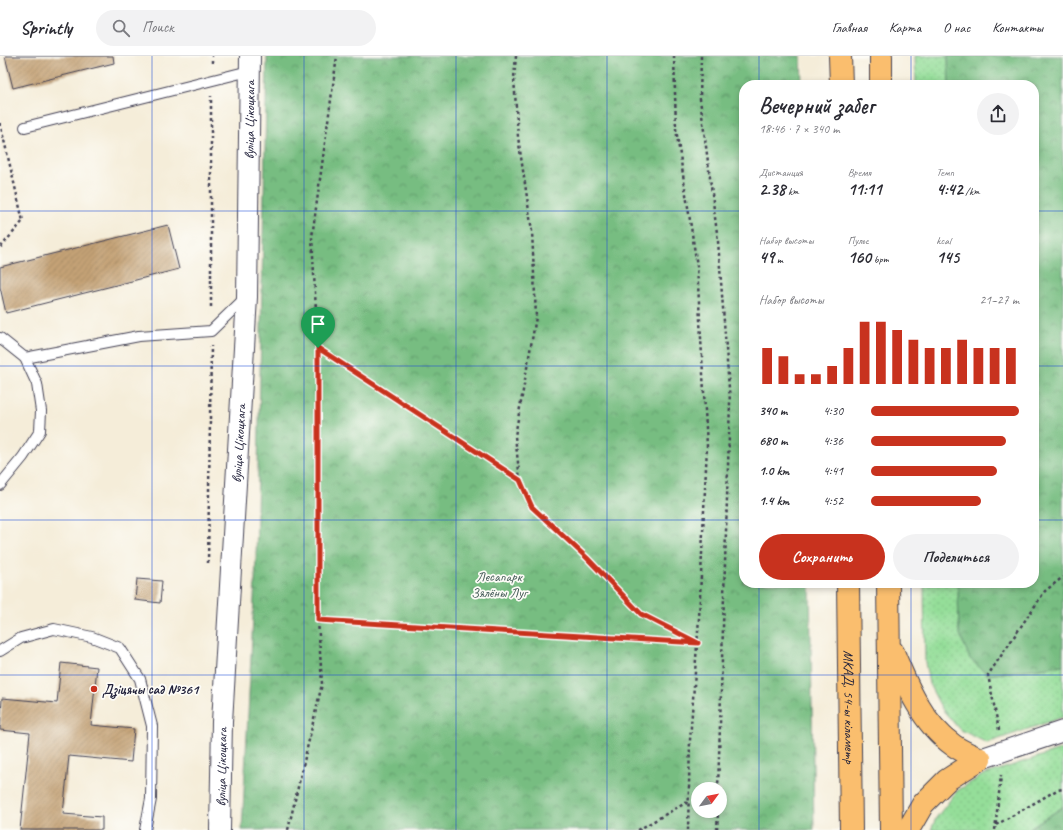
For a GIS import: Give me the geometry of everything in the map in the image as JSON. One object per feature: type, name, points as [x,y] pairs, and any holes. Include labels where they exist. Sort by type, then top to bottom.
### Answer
[{"type":"highway","points":[[840,56],[841,80]]},
{"type":"highway","points":[[880,56],[881,80]]},
{"type":"highway","name":"МКАД, 54-ы кіламетр","points":[[848,588],[851,830]]},
{"type":"highway","points":[[888,588],[890,830]]},
{"type":"highway","points":[[889,643],[907,686],[932,726],[953,745],[980,759]]},
{"type":"highway","points":[[908,830],[923,804],[947,780],[980,759]]},
{"type":"street","name":"вуліца Цікоцкага","points":[[220,830],[222,722],[247,297],[249,63]]},
{"type":"street","points":[[980,759],[1063,730]]},
{"type":"lane","points":[[25,127],[212,80],[249,63]]},
{"type":"lane","points":[[25,358],[138,336],[211,331],[247,297]]},
{"type":"lane","points":[[0,338],[25,358],[37,384],[41,411],[40,431],[23,457],[0,486]]},
{"type":"lane","points":[[0,651],[21,638],[54,629],[92,637],[120,648],[140,679],[152,726],[151,799],[145,830]]},
{"type":"path","points":[[211,331],[212,56]]},
{"type":"path","points":[[288,830],[322,684],[318,620],[318,348],[312,237],[337,56]]},
{"type":"path","points":[[516,56],[514,78],[518,137],[532,231],[536,317],[514,436],[520,480],[532,507],[587,558],[641,614],[698,643]]},
{"type":"path","points":[[674,56],[676,129],[698,266],[707,446],[698,643],[690,740],[688,830]]},
{"type":"path","points":[[701,56],[700,99],[718,241],[730,402],[718,782]]},
{"type":"path","points":[[0,123],[23,221],[0,248]]},
{"type":"path","points":[[318,348],[520,480]]},
{"type":"path","points":[[995,830],[1002,751],[988,675],[1046,590],[1063,577]]},
{"type":"path","points":[[318,620],[698,643]]},
{"type":"path","points":[[996,825],[1057,790],[1063,789]]},
{"type":"path","points":[[638,830],[689,801]]},
{"type":"path","points":[[717,830],[718,818]]},
{"type":"green space","name":"Лесапарк Зялёны Луг","points":[[267,56],[801,56],[802,80],[739,80],[739,588],[810,588],[814,830],[242,830],[256,560]]},
{"type":"green space","points":[[915,56],[948,56],[949,80],[916,80]]},
{"type":"green space","points":[[948,56],[1063,56],[1063,665],[988,675],[970,659],[959,632],[958,588],[1039,588],[1039,80],[949,80]]},
{"type":"green space","points":[[924,588],[958,588],[959,632],[988,675],[1063,665],[1063,717],[987,743],[959,729],[942,709],[929,684],[925,662]]},
{"type":"green space","points":[[1063,749],[1063,807],[1031,827],[1029,830],[931,830],[936,818],[957,791],[983,775]]},
{"type":"green space","points":[[1063,807],[1063,830],[1029,830],[1031,827]]},
{"type":"building","points":[[5,56],[113,56],[114,63],[13,88]]},
{"type":"building","points":[[168,225],[179,269],[6,313],[0,287],[0,267]]},
{"type":"building","points":[[137,579],[162,581],[160,603],[135,600]]},
{"type":"building","points":[[61,663],[97,667],[91,725],[134,729],[131,762],[69,756],[63,814],[102,817],[102,830],[20,830],[30,733],[0,730],[2,698],[57,703]]},
{"type":"place","name":"Дзіцячы сад №361","points":[[94,689]]},
{"type":"route","points":[[318,348],[520,480],[532,507],[587,558],[641,614],[698,643],[318,620],[318,348]]}]
